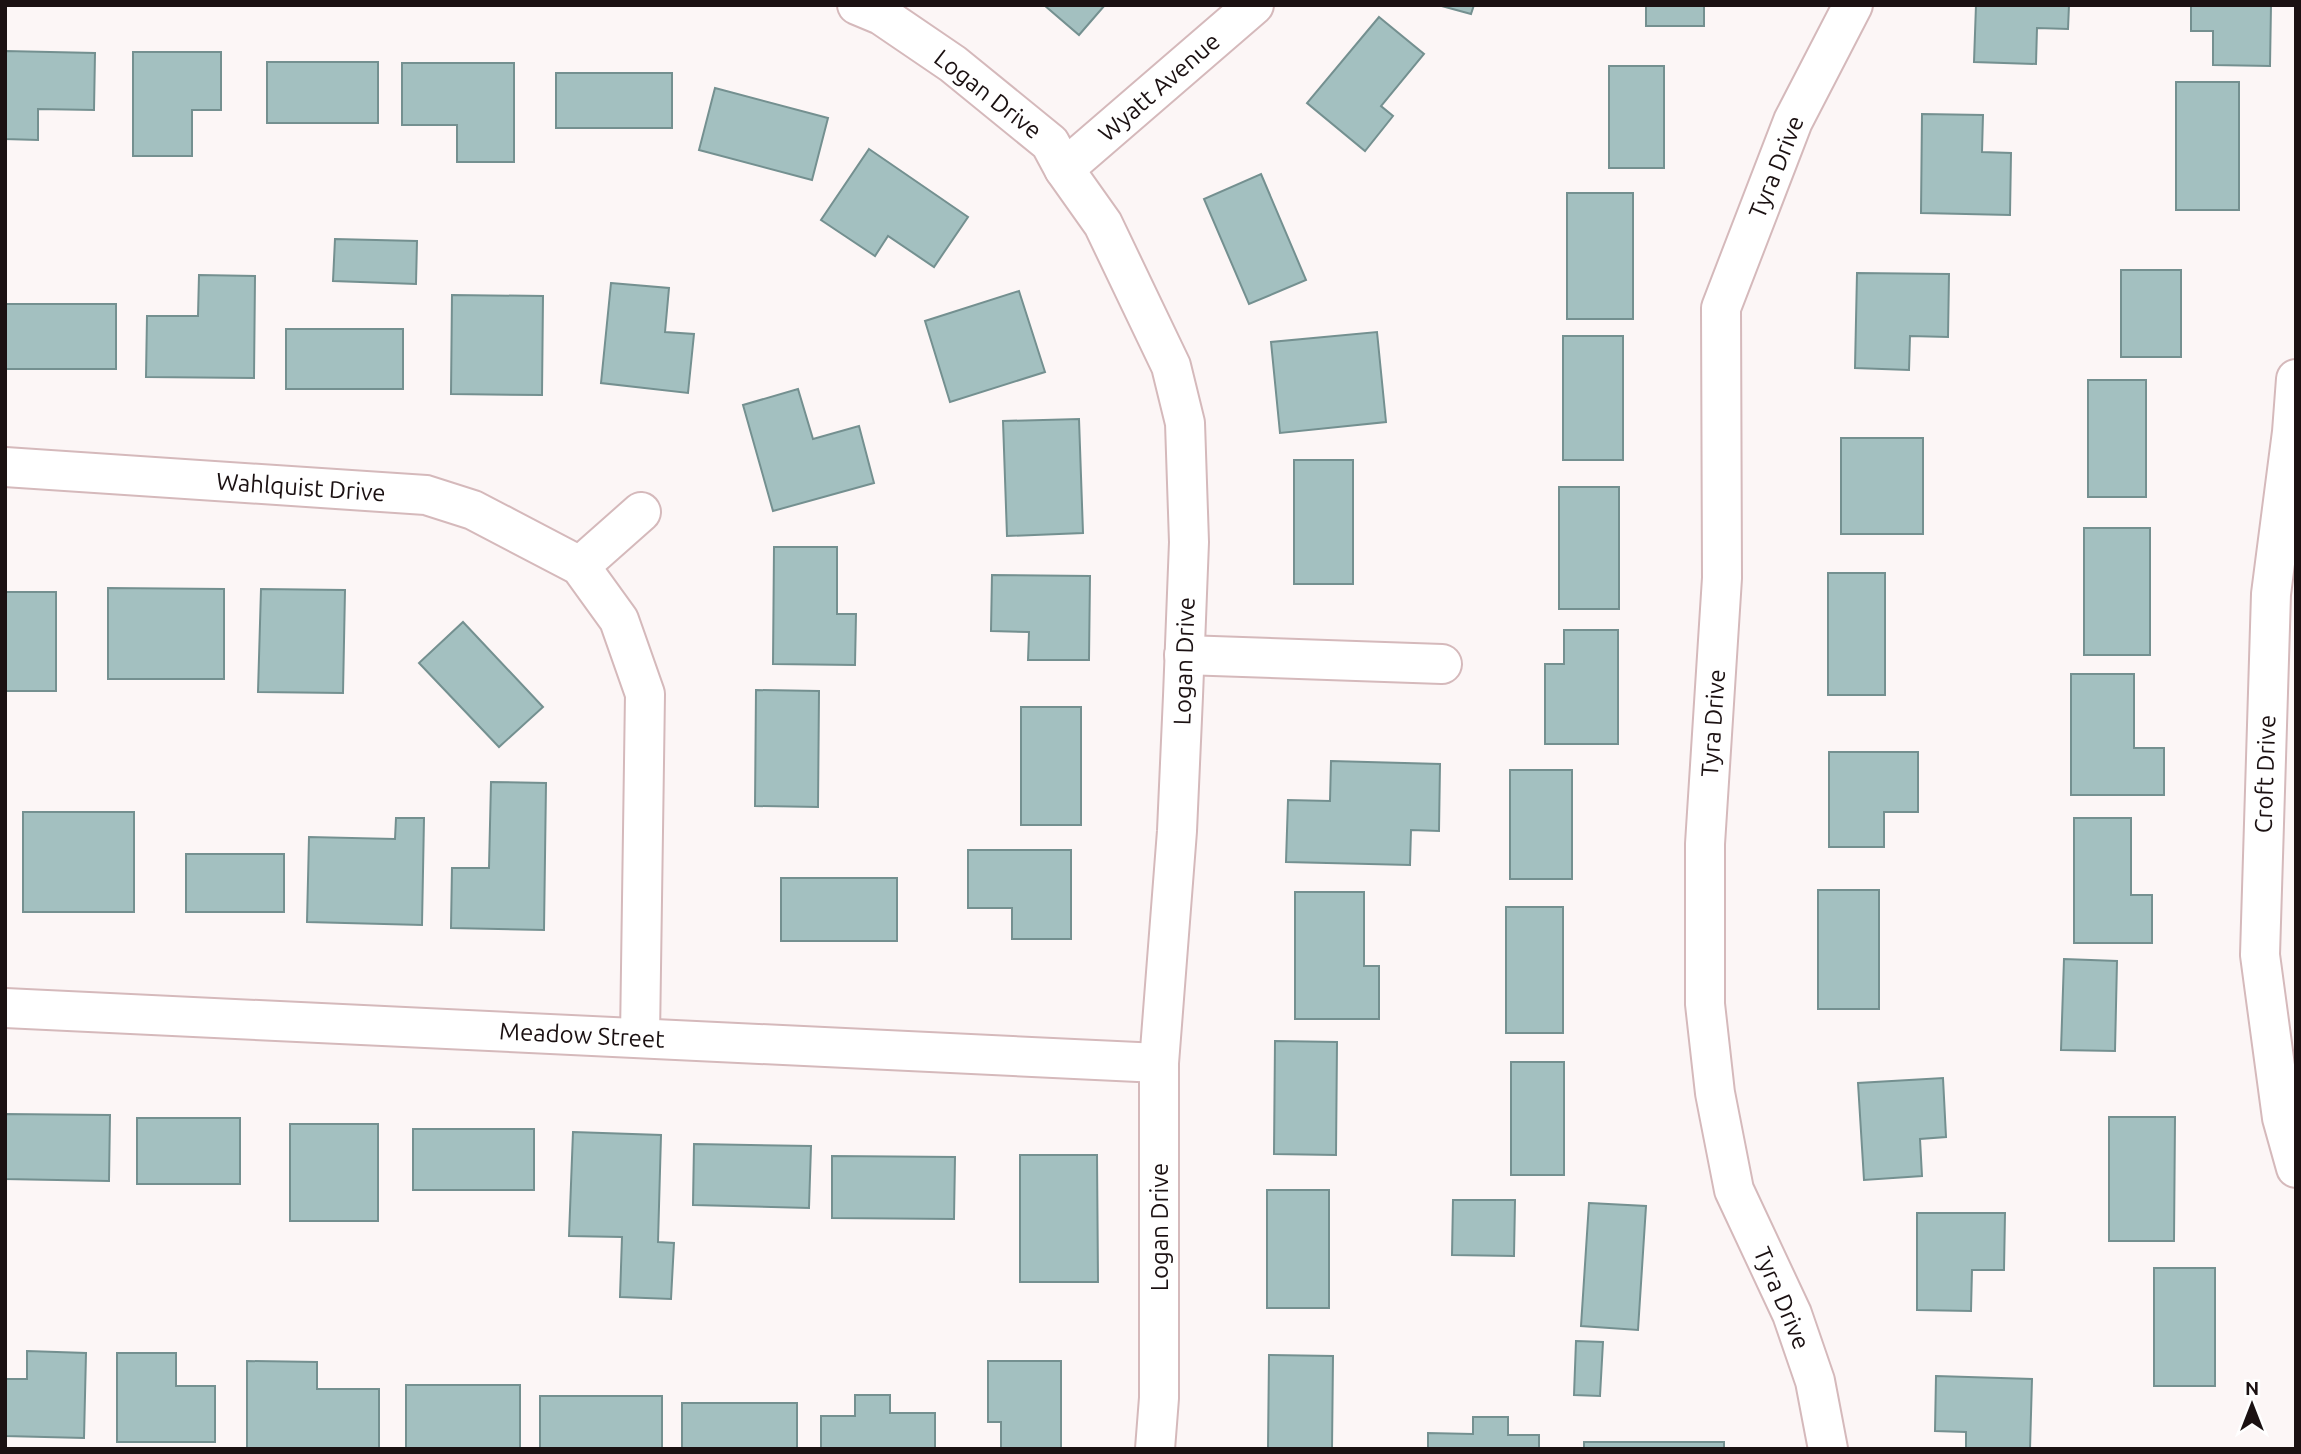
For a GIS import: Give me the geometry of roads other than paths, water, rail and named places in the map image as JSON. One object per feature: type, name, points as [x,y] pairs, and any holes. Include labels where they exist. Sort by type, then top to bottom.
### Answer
[{"type":"street","name":"Logan Drive","points":[[857,5],[881,15],[953,64],[1050,143],[1064,169],[1103,224],[1171,366],[1185,424],[1189,542],[1177,831],[1159,1063],[1159,1398],[1154,1449]]},
{"type":"street","name":"Wyatt Avenue","points":[[1064,169],[1254,5]]},
{"type":"street","name":"Tyra Drive","points":[[1828,1449],[1815,1381],[1792,1314],[1734,1190],[1729,1166],[1715,1093],[1705,1004],[1706,844],[1722,578],[1721,308],[1793,121],[1853,5]]},
{"type":"street","name":"Croft Drive","points":[[2296,379],[2294,433],[2271,594],[2260,955],[2284,1049],[2282,1118],[2296,1167]]},
{"type":"street","name":"Wahlquist Drive","points":[[5,467],[426,495],[473,510],[580,566],[619,620],[645,694],[640,1037]]},
{"type":"street","points":[[580,566],[641,512]]},
{"type":"street","points":[[1184,655],[1442,664]]},
{"type":"street","name":"Meadow Street","points":[[5,1008],[1159,1063]]}]
